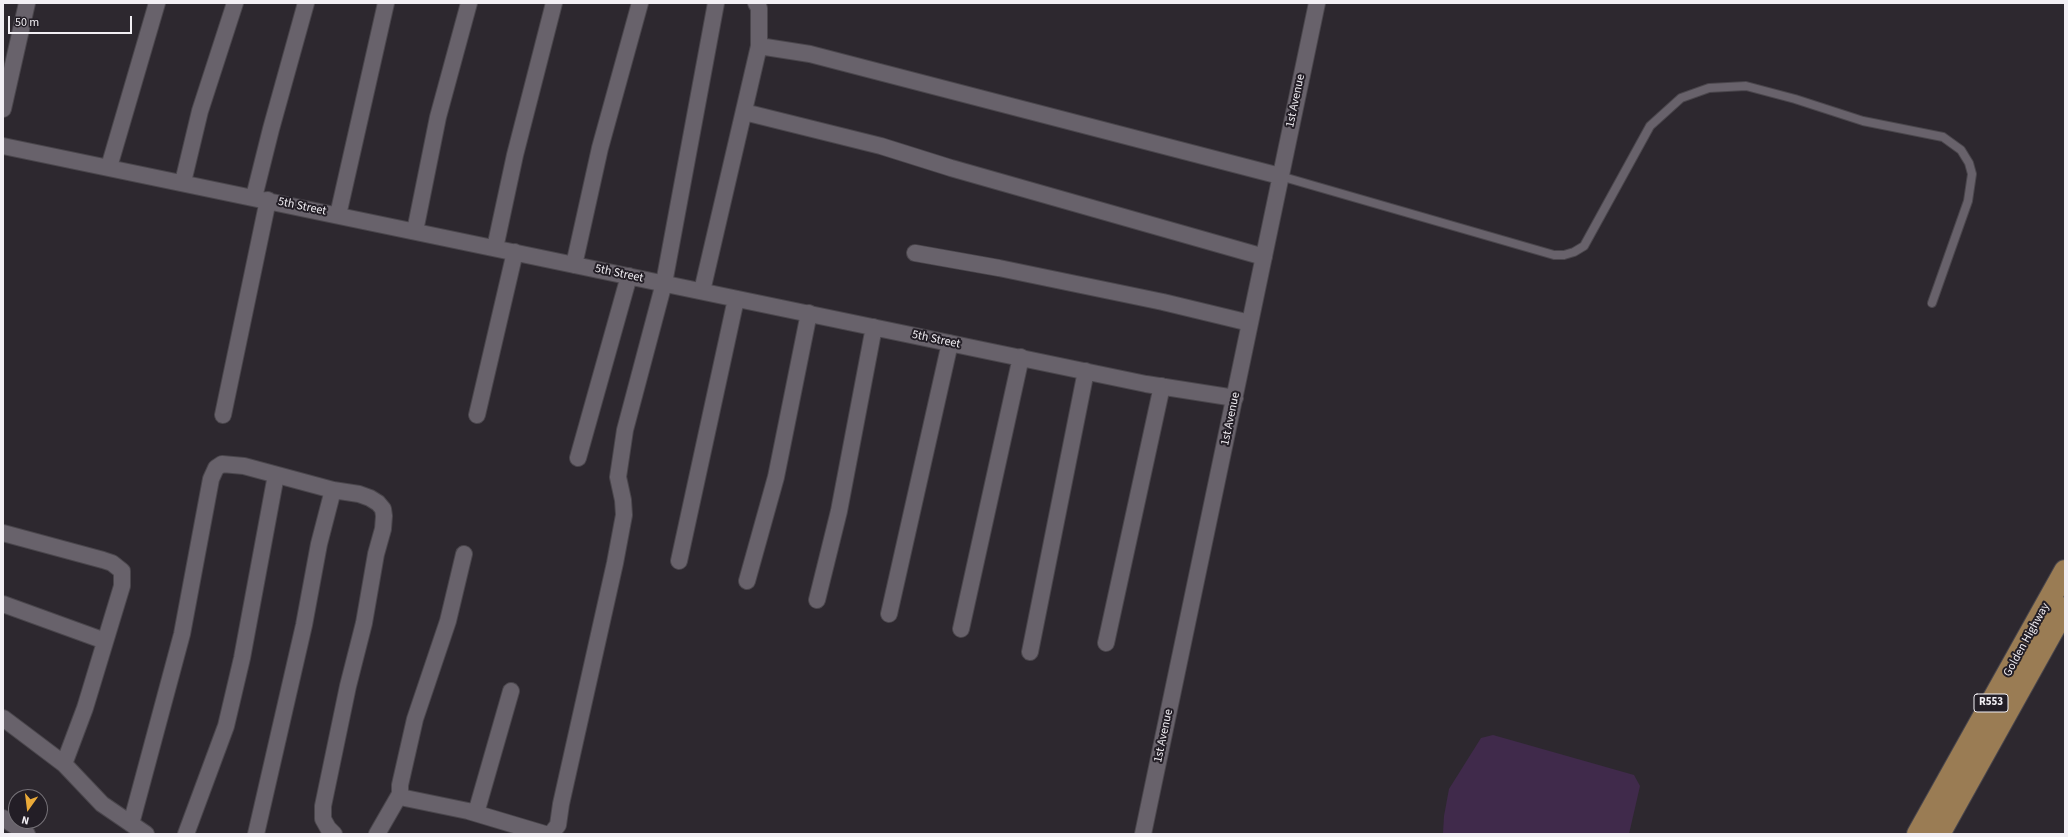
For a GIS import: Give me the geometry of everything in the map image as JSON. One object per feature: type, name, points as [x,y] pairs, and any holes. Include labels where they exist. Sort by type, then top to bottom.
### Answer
[{"type":"main road","name":"Golden Highway","points":[[1918,834],[2065,571]]},
{"type":"main road","name":"Golden Highway","points":[[1939,834],[2065,608]]},
{"type":"street","points":[[3,109],[9,51],[28,3]]},
{"type":"street","points":[[109,167],[157,3]]},
{"type":"street","points":[[183,182],[200,111],[235,3]]},
{"type":"street","points":[[223,415],[261,198],[271,129],[306,3]]},
{"type":"street","points":[[338,214],[386,3]]},
{"type":"street","points":[[415,231],[438,117],[469,3]]},
{"type":"street","points":[[495,248],[515,155],[554,3]]},
{"type":"street","points":[[574,265],[600,148],[640,3]]},
{"type":"street","points":[[552,834],[558,825],[561,804],[615,563],[624,515],[624,500],[618,477],[625,430],[664,283],[716,3]]},
{"type":"street","points":[[702,291],[759,46],[759,8],[756,3]]},
{"type":"street","name":"1st Avenue","points":[[1143,834],[1317,3]]},
{"type":"street","points":[[759,46],[810,54],[1280,176]]},
{"type":"street","points":[[744,112],[881,146],[950,168],[1264,257]]},
{"type":"street","name":"5th Street","points":[[3,146],[261,198],[574,265],[1086,371],[1162,386],[1235,398]]},
{"type":"street","points":[[477,415],[514,252]]},
{"type":"street","points":[[915,253],[1163,302],[1250,323]]},
{"type":"street","points":[[578,458],[629,276]]},
{"type":"street","points":[[679,561],[736,298]]},
{"type":"street","points":[[747,581],[776,477],[809,314]]},
{"type":"street","points":[[817,600],[839,511],[874,327]]},
{"type":"street","points":[[889,614],[950,343]]},
{"type":"street","points":[[961,629],[1021,357]]},
{"type":"street","points":[[1030,652],[1086,371]]},
{"type":"street","points":[[1106,643],[1162,386]]},
{"type":"street","points":[[131,824],[182,634],[213,474],[217,466],[222,464],[244,466],[333,490],[370,498],[378,502],[383,510],[384,516],[364,623],[348,686],[323,806],[323,819],[328,828],[334,834]]},
{"type":"street","points":[[186,834],[226,726],[245,643],[276,475]]},
{"type":"street","points":[[256,834],[304,625],[319,544],[333,490]]},
{"type":"street","points":[[3,533],[103,560],[112,563],[122,571],[122,586],[85,708],[64,764]]},
{"type":"street","points":[[377,834],[400,794],[400,785],[414,719],[448,621],[464,554]]},
{"type":"street","points":[[3,604],[105,641]]},
{"type":"street","points":[[476,813],[511,691]]},
{"type":"street","points":[[3,718],[64,764],[102,804],[146,834]]},
{"type":"street","points":[[400,794],[405,798],[476,813],[545,834]]},
{"type":"street","points":[[3,818],[27,834]]},
{"type":"lane","points":[[1280,176],[1554,255],[1564,255],[1574,252],[1584,246],[1650,126],[1681,98],[1709,88],[1746,86],[1795,99],[1864,121],[1943,137],[1961,150],[1969,163],[1972,174],[1968,201],[1932,303]]},
{"type":"shaded area","points":[[1493,735],[1634,775],[1640,786],[1629,834],[1443,834],[1444,816],[1449,789],[1481,738]]}]
